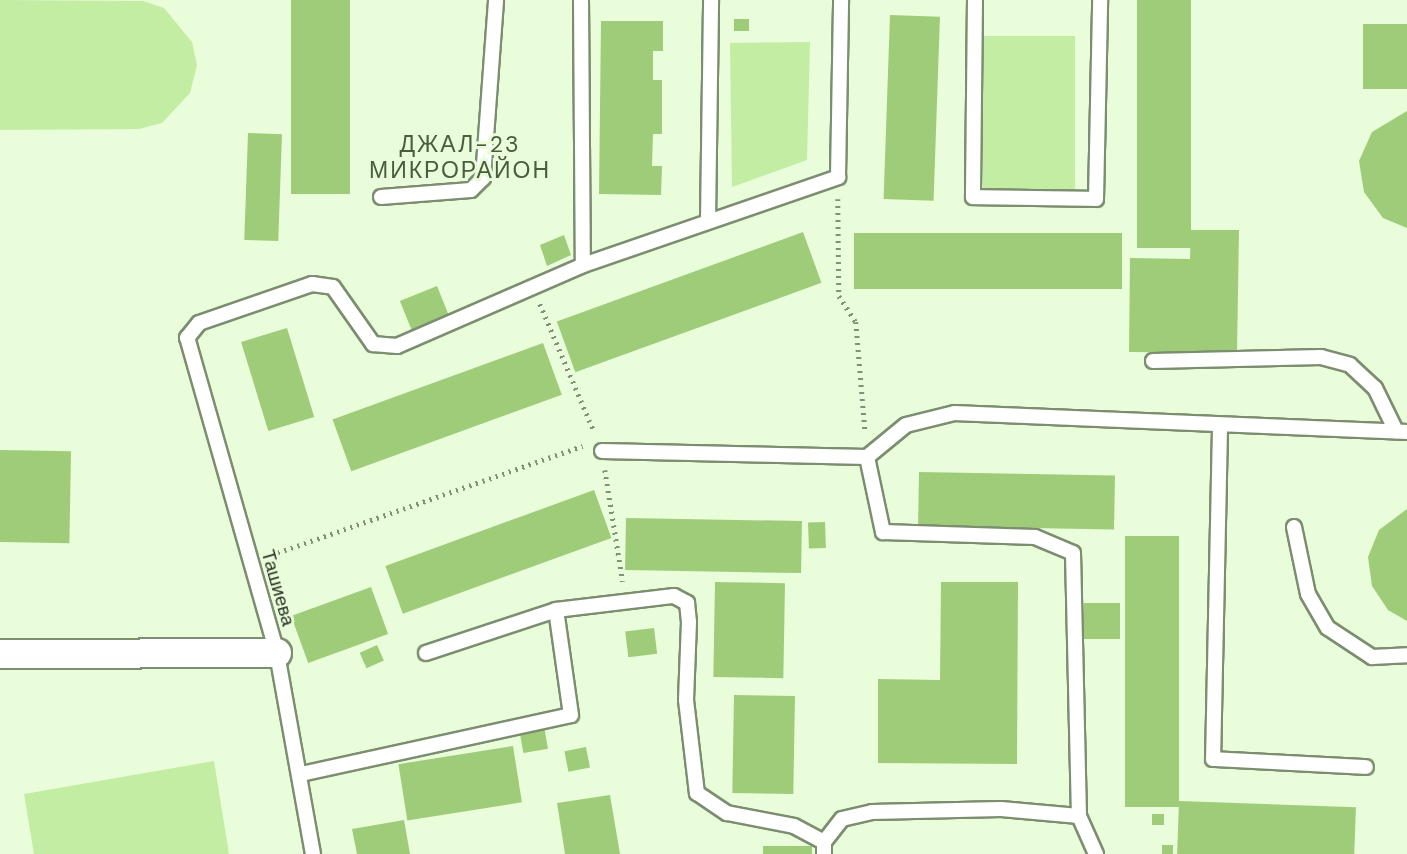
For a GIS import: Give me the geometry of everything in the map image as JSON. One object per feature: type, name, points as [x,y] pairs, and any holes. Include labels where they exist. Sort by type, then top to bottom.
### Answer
[{"type":"street","points":[[0,654],[277,653]]},
{"type":"lane","points":[[381,197],[471,190],[483,178],[496,0]]},
{"type":"lane","points":[[581,0],[583,265],[838,177],[841,0]]},
{"type":"lane","points":[[708,221],[711,0]]},
{"type":"lane","points":[[975,0],[973,197],[1096,199],[1100,0]]},
{"type":"lane","name":"Ташиева","points":[[313,854],[301,774],[277,653],[187,338],[199,323],[312,284],[333,287],[373,344],[397,346],[583,265]]},
{"type":"lane","points":[[1153,361],[1321,358],[1350,365],[1375,388],[1401,431]]},
{"type":"lane","points":[[602,451],[867,457],[906,425],[955,413],[1220,428],[1401,431]]},
{"type":"lane","points":[[1220,428],[1213,759],[1366,767]]},
{"type":"lane","points":[[867,457],[883,532],[1035,537],[1073,553],[1079,817],[1096,854]]},
{"type":"lane","points":[[1294,527],[1308,594],[1328,628],[1372,657],[1407,655]]},
{"type":"lane","points":[[426,653],[556,610],[674,596],[687,603],[686,700],[697,793],[727,813],[794,826],[824,848],[842,819],[872,812],[1000,809],[1079,817]]},
{"type":"lane","points":[[301,774],[571,715],[556,610]]},
{"type":"path","points":[[838,177],[839,296],[856,322],[867,457]]},
{"type":"path","points":[[251,563],[580,446],[602,451]]},
{"type":"green space","points":[[0,0],[143,1],[164,8],[192,42],[197,65],[190,93],[162,123],[139,129],[0,130]]},
{"type":"green space","points":[[983,36],[1075,36],[1075,191],[983,191]]},
{"type":"green space","points":[[810,42],[807,160],[732,187],[730,43]]},
{"type":"green space","points":[[214,761],[229,854],[34,854],[24,794]]},
{"type":"building","points":[[291,0],[350,0],[350,194],[291,194]]},
{"type":"building","points":[[1137,0],[1191,0],[1191,248],[1137,248]]},
{"type":"building","points":[[890,15],[940,17],[934,201],[884,199]]},
{"type":"building","points":[[734,19],[749,19],[749,31],[734,31]]},
{"type":"building","points":[[601,21],[663,21],[663,51],[653,51],[653,80],[662,80],[662,134],[653,134],[652,166],[662,166],[661,195],[599,194]]},
{"type":"building","points":[[1363,24],[1407,24],[1407,89],[1363,89]]},
{"type":"building","points":[[1407,111],[1407,228],[1383,218],[1364,192],[1359,161],[1372,132]]},
{"type":"building","points":[[248,133],[282,134],[278,241],[244,240]]},
{"type":"building","points":[[1191,230],[1239,230],[1237,353],[1129,352],[1130,258],[1190,259]]},
{"type":"building","points":[[803,232],[821,283],[575,372],[557,322]]},
{"type":"building","points":[[854,233],[1122,233],[1122,289],[854,289]]},
{"type":"building","points":[[564,235],[571,255],[547,266],[540,245]]},
{"type":"building","points":[[437,286],[449,316],[412,331],[400,301]]},
{"type":"building","points":[[287,328],[314,417],[268,431],[241,342]]},
{"type":"building","points":[[543,343],[562,395],[351,471],[333,420]]},
{"type":"building","points":[[0,450],[71,451],[69,543],[0,542]]},
{"type":"building","points":[[919,472],[1115,475],[1114,529],[918,526]]},
{"type":"building","points":[[594,490],[611,538],[403,614],[385,566]]},
{"type":"building","points":[[1407,509],[1407,621],[1388,610],[1372,586],[1368,557],[1379,530]]},
{"type":"building","points":[[626,518],[802,521],[801,573],[625,570]]},
{"type":"building","points":[[825,522],[826,548],[809,549],[808,523]]},
{"type":"building","points":[[1125,536],[1179,536],[1179,807],[1125,807]]},
{"type":"building","points":[[715,582],[785,583],[783,678],[713,677]]},
{"type":"building","points":[[941,582],[1018,582],[1017,764],[878,763],[878,679],[940,680]]},
{"type":"building","points":[[371,587],[388,634],[308,663],[291,616]]},
{"type":"building","points":[[1084,603],[1120,603],[1120,639],[1084,639]]},
{"type":"building","points":[[654,628],[657,654],[628,657],[625,632]]},
{"type":"building","points":[[377,645],[384,661],[367,668],[360,653]]},
{"type":"building","points":[[734,695],[795,696],[793,794],[732,793]]},
{"type":"building","points":[[544,726],[548,749],[523,753],[519,730]]},
{"type":"building","points":[[513,746],[522,802],[407,820],[398,764]]},
{"type":"building","points":[[586,747],[590,768],[568,772],[564,751]]},
{"type":"building","points":[[610,795],[620,854],[565,854],[557,803]]},
{"type":"building","points":[[1179,801],[1356,807],[1354,854],[1177,854]]},
{"type":"building","points":[[1152,814],[1164,814],[1164,825],[1152,825]]},
{"type":"building","points":[[404,820],[410,854],[357,854],[352,829]]},
{"type":"building","points":[[1162,845],[1173,845],[1173,854],[1162,854]]},
{"type":"building","points":[[763,846],[812,846],[812,854],[763,854]]},
{"type":"district","name":"ДЖАЛ-23 МИКРОРАЙОН","points":[[460,157]]}]
